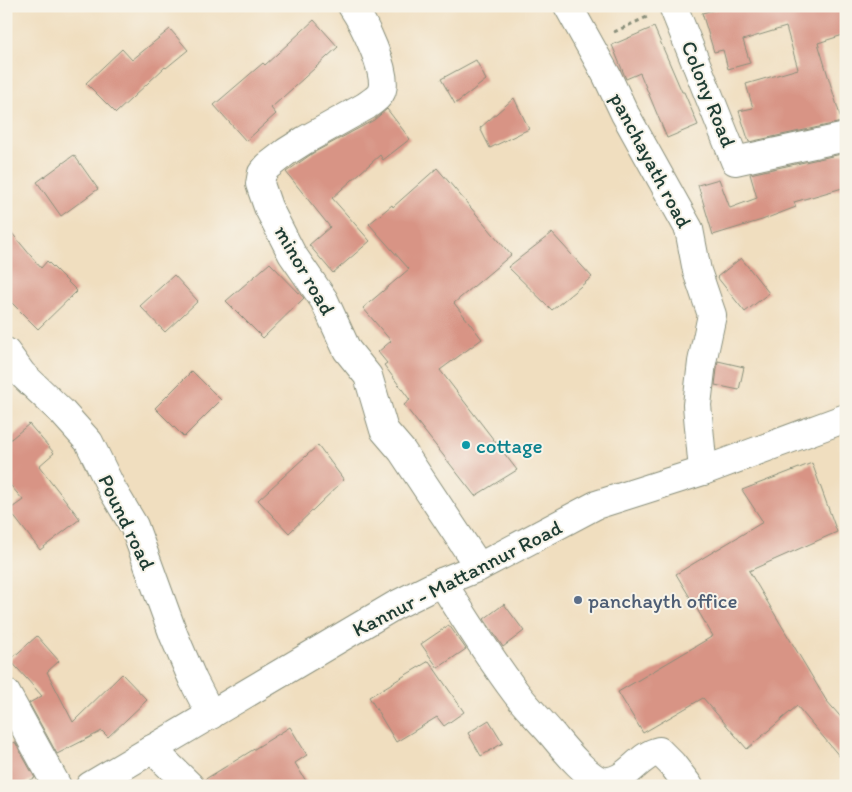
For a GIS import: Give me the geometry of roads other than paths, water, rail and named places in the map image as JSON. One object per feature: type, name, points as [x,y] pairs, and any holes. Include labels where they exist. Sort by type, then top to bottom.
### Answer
[{"type":"street","name":"minor road","points":[[352,6],[372,41],[383,77],[382,91],[375,100],[366,106],[286,152],[262,173],[260,184],[268,207],[292,254],[324,300],[347,350],[368,376],[384,430],[402,451],[479,567]]},
{"type":"street","name":"panchayath road","points":[[568,6],[670,198],[689,229],[697,272],[712,316],[702,362],[697,404],[703,471]]},
{"type":"street","name":"Colony Road","points":[[664,10],[736,161],[846,137]]},
{"type":"street","name":"Pound road","points":[[6,352],[22,374],[62,412],[89,442],[112,489],[134,526],[174,636],[192,680],[211,715]]},
{"type":"street","name":"Kannur - Mattannur Road","points":[[90,786],[394,606],[442,582],[479,567],[596,505],[703,471],[846,418]]},
{"type":"street","points":[[442,582],[516,693],[576,763],[596,779],[615,781],[648,755],[659,751],[689,786]]},
{"type":"street","points":[[6,693],[58,786]]},
{"type":"street","points":[[152,749],[190,786]]},
{"type":"place","name":"cottage","points":[[466,445]]},
{"type":"place","name":"panchayth office","points":[[578,600]]}]
